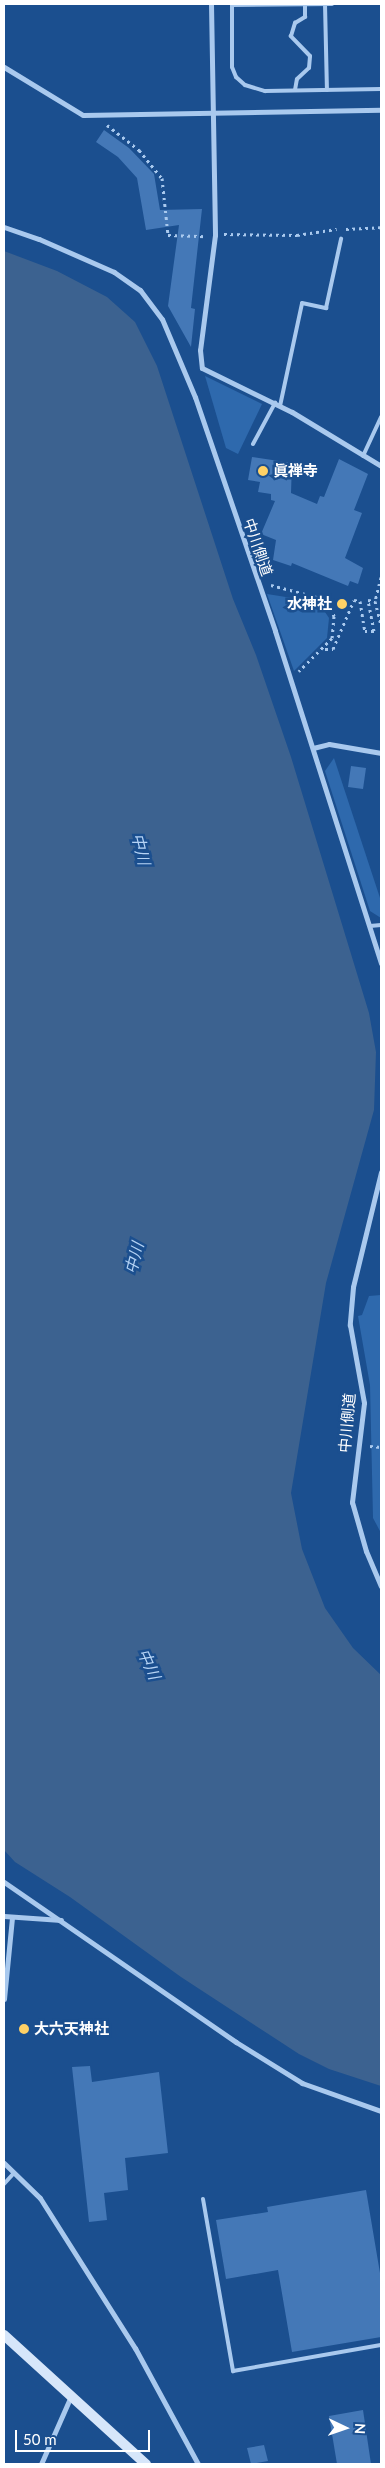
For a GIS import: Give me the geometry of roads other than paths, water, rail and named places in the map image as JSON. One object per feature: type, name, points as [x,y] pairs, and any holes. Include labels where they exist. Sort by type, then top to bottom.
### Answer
[{"type":"street","points":[[211,4],[215,235],[200,350],[202,368],[278,404],[381,466]]},
{"type":"street","points":[[4,67],[83,115],[381,110]]},
{"type":"street","name":"中川側道","points":[[4,228],[40,239],[114,272],[140,290],[152,303],[170,336],[195,397],[254,577],[292,684],[381,964]]},
{"type":"street","points":[[313,748],[329,744],[381,753]]},
{"type":"street","name":"中川側道","points":[[381,1172],[353,1287],[350,1325],[364,1403],[352,1502],[366,1551],[381,1586]]},
{"type":"street","points":[[4,1882],[236,2042],[302,2083],[381,2111]]},
{"type":"street","points":[[4,1916],[61,1920]]},
{"type":"street","points":[[4,1999],[12,1917]]},
{"type":"street","points":[[4,2162],[40,2198],[95,2283],[135,2348],[198,2464]]},
{"type":"street","points":[[4,2335],[146,2464]]},
{"type":"street","points":[[41,2464],[71,2396]]},
{"type":"lane","points":[[332,4],[232,4],[232,67],[236,77],[257,89],[379,89]]},
{"type":"lane","points":[[295,90],[297,79],[309,68],[310,56],[291,36],[295,23],[305,17],[305,4]]},
{"type":"lane","points":[[326,4],[327,90]]},
{"type":"lane","points":[[253,444],[278,404],[302,303],[326,308],[341,239]]},
{"type":"lane","points":[[363,456],[381,416]]},
{"type":"lane","points":[[370,926],[381,925]]},
{"type":"lane","points":[[4,2184],[14,2174]]},
{"type":"lane","points":[[203,2199],[232,2371],[381,2345]]},
{"type":"water","name":"中川","points":[[4,251],[57,271],[107,297],[135,322],[157,366],[233,599],[256,655],[291,757],[369,1013],[376,1052],[374,1110],[326,1283],[291,1493],[302,1549],[325,1608],[353,1648],[381,1675],[381,2086],[329,2069],[299,2054],[181,1977],[70,1897],[15,1862],[4,1850]]},
{"type":"place","name":"眞禅寺","points":[[263,471]]},
{"type":"place","name":"水神社","points":[[342,604]]},
{"type":"place","name":"大六天神社","points":[[24,2029]]}]
